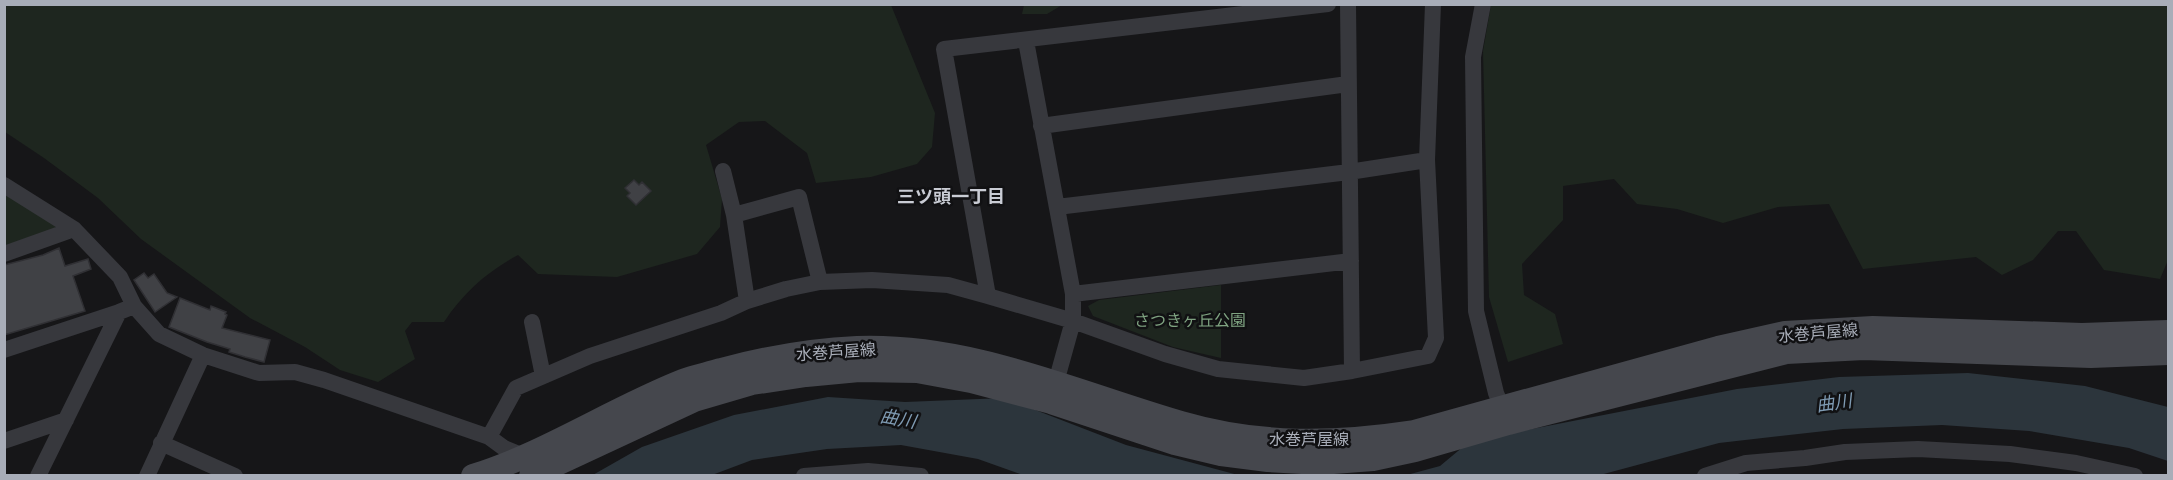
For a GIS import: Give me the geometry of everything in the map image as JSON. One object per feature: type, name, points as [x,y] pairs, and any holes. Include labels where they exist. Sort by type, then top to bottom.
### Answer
[{"type":"main road","name":"水巻芦屋線","points":[[473,476],[535,470],[694,399],[752,383],[860,370],[917,371],[1054,392],[1175,443],[1221,454],[1320,463],[1373,459],[1415,450],[1505,416],[1718,348],[1785,333],[1873,328],[2082,335],[2169,332]]},
{"type":"main road","name":"水巻芦屋線","points":[[1505,416],[1786,352],[1864,348],[2091,356],[2169,353]]},
{"type":"street","points":[[988,296],[944,49],[1328,4]]},
{"type":"street","points":[[1348,4],[1347,84],[1352,371]]},
{"type":"street","points":[[489,437],[516,388],[590,356],[721,313],[747,301],[820,282],[872,280],[948,285],[1073,321],[1165,354],[1218,369],[1304,378],[1428,356],[1436,338],[1427,160],[1433,4]]},
{"type":"street","points":[[1483,4],[1473,57],[1476,311],[1496,393],[1505,416]]},
{"type":"street","points":[[1026,40],[1073,294],[1073,321],[1054,392]]},
{"type":"street","points":[[1041,126],[1347,84]]},
{"type":"street","points":[[1057,207],[1349,172],[1427,160]]},
{"type":"street","points":[[723,171],[734,215],[747,301]]},
{"type":"street","points":[[4,185],[74,229],[120,276],[127,309],[159,334],[203,355],[259,373],[295,372],[324,380],[489,437],[535,470]]},
{"type":"street","points":[[734,215],[799,197],[820,282]]},
{"type":"street","points":[[4,254],[74,229]]},
{"type":"street","points":[[1073,294],[1351,261]]},
{"type":"street","points":[[4,350],[127,309]]},
{"type":"street","points":[[38,476],[127,309]]},
{"type":"street","points":[[532,322],[543,376]]},
{"type":"street","points":[[147,476],[203,355]]},
{"type":"street","points":[[4,441],[66,420]]},
{"type":"street","points":[[161,443],[235,476]]},
{"type":"street","points":[[1705,476],[1746,463],[1845,452],[1918,448],[2010,454],[2076,469],[2135,476]]},
{"type":"street","points":[[1805,458],[1805,476]]},
{"type":"street","points":[[804,476],[868,471],[921,476]]},
{"type":"green space","points":[[1024,4],[1062,5],[1047,14],[1022,14]]},
{"type":"green space","points":[[4,5],[891,5],[935,113],[932,147],[917,164],[871,177],[816,183],[807,153],[765,121],[739,122],[706,145],[722,199],[720,227],[697,254],[617,277],[538,274],[518,255],[496,268],[477,284],[444,322],[412,322],[405,331],[415,359],[378,382],[340,370],[305,347],[250,318],[141,239],[98,198],[5,132]]},
{"type":"green space","points":[[1491,5],[2168,5],[2168,260],[2160,279],[2104,270],[2076,231],[2058,231],[2033,260],[2002,275],[1976,257],[1863,269],[1829,204],[1778,207],[1723,223],[1677,209],[1637,204],[1614,179],[1563,186],[1563,220],[1522,264],[1524,295],[1555,314],[1563,344],[1508,362],[1489,297],[1483,51]]},
{"type":"green space","points":[[4,193],[57,225],[52,236],[5,252]]},
{"type":"green space","name":"さつきヶ丘公園","points":[[1221,285],[1221,358],[1173,347],[1093,316],[1088,306],[1099,300]]},
{"type":"water","name":"曲川","points":[[1968,373],[2085,386],[2168,407],[2168,461],[2129,448],[2029,431],[1942,425],[1843,429],[1719,443],[1600,475],[1403,476],[1440,466],[1470,441],[1737,389],[1839,377]]},
{"type":"water","name":"曲川","points":[[828,397],[905,402],[1004,398],[1126,445],[1238,475],[1023,475],[978,459],[901,445],[827,449],[752,460],[712,475],[591,476],[642,447],[734,415]]},
{"type":"building","points":[[634,180],[639,185],[642,182],[651,191],[636,205],[627,196],[630,193],[625,188]]},
{"type":"building","points":[[59,248],[65,266],[88,259],[91,269],[73,276],[85,311],[4,335],[4,265],[43,255]]},
{"type":"building","points":[[144,273],[148,278],[154,274],[167,293],[177,297],[155,312],[134,280]]},
{"type":"building","points":[[180,298],[210,310],[211,306],[226,312],[222,328],[270,340],[264,362],[229,352],[230,349],[169,327]]},
{"type":"district","name":"三ツ頭一丁目","points":[[951,197]]}]
